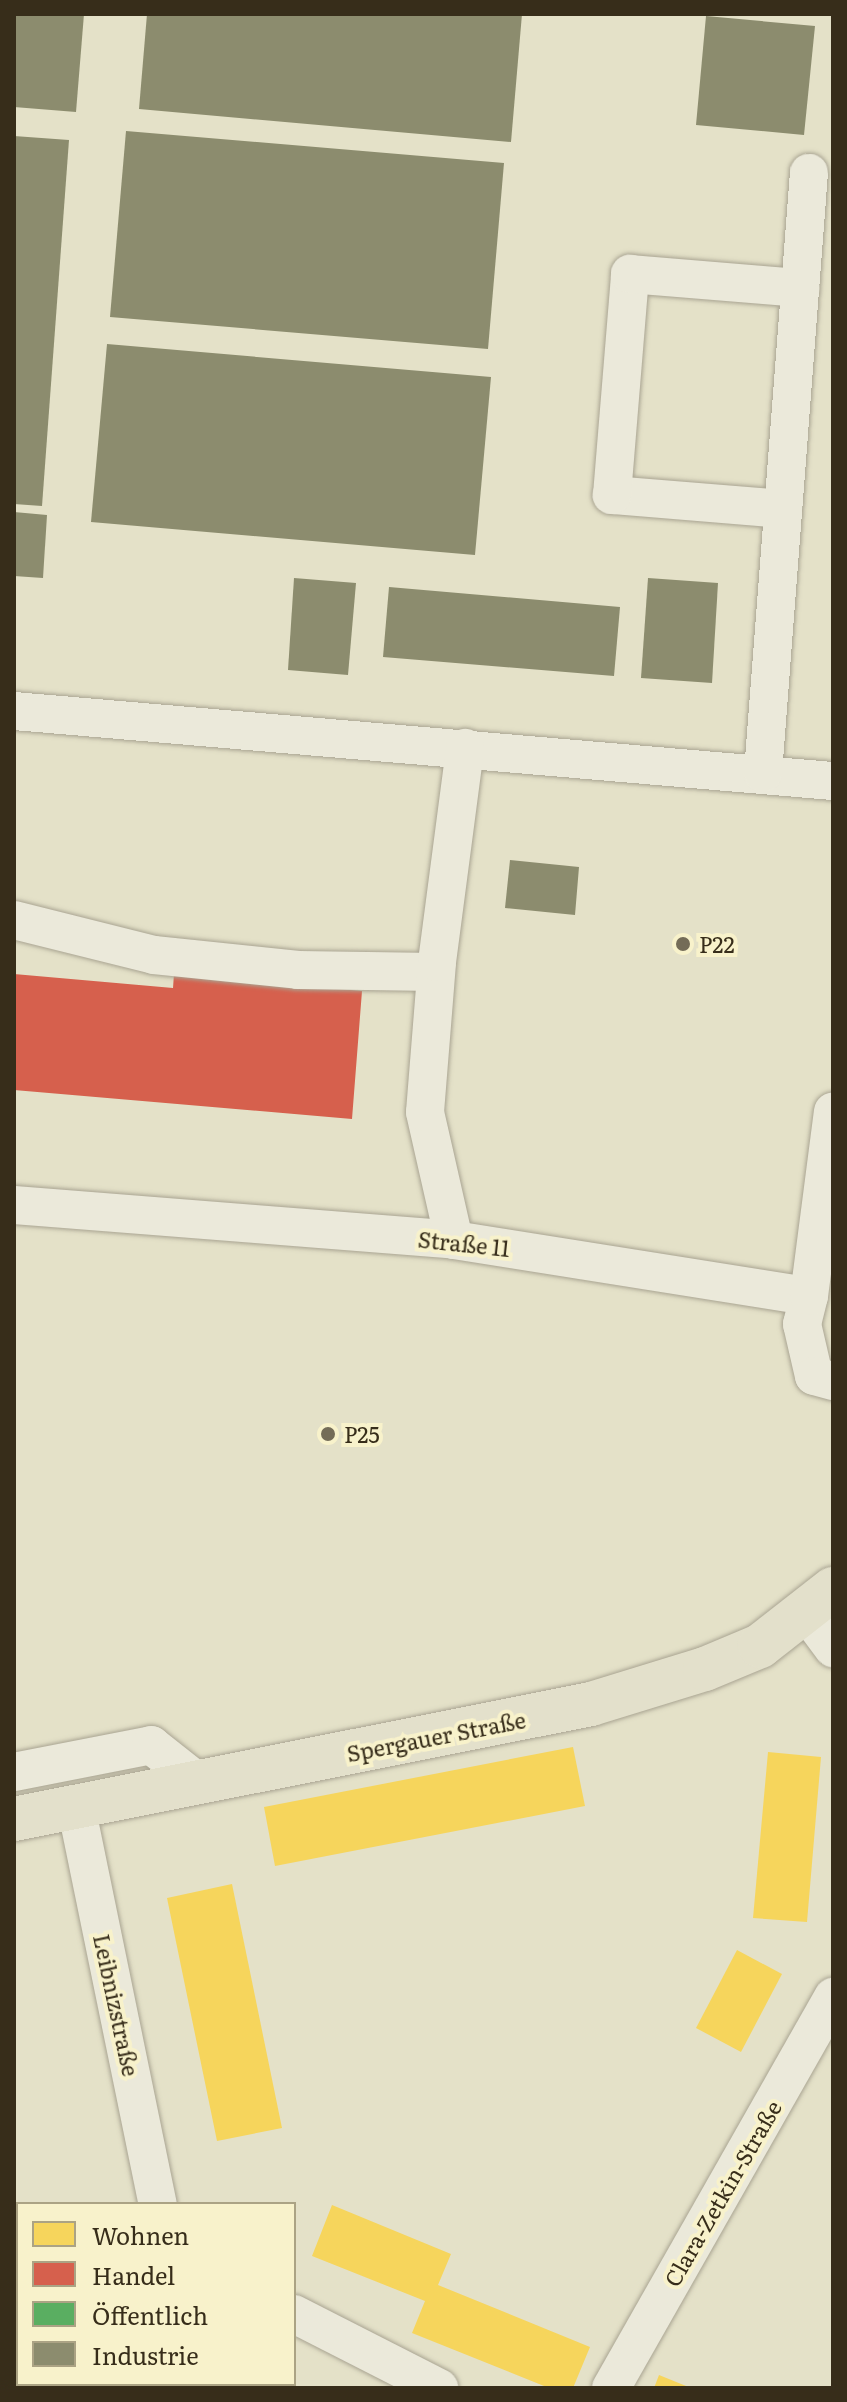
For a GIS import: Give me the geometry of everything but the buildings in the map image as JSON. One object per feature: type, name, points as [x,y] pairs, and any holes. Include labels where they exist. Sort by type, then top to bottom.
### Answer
[{"type":"main road","name":"Spergauer Straße","points":[[14,1819],[591,1704],[705,1669],[760,1646],[820,1601]]},
{"type":"street","points":[[763,773],[809,173]]},
{"type":"street","points":[[783,509],[612,495],[630,274],[800,288]]},
{"type":"street","points":[[14,711],[833,781]]},
{"type":"street","points":[[454,1240],[425,1112],[436,972],[465,748]]},
{"type":"street","points":[[14,920],[154,955],[298,970],[436,972]]},
{"type":"street","points":[[833,1112],[809,1296],[802,1324],[814,1376],[833,1381]]},
{"type":"street","name":"Straße 11","points":[[14,1205],[454,1240],[809,1296]]},
{"type":"street","points":[[820,1601],[833,1648]]},
{"type":"street","points":[[14,1772],[151,1745],[198,1782]]},
{"type":"street","name":"Leibnizstraße","points":[[76,1806],[158,2202]]},
{"type":"street","name":"Clara-Zetkin-Straße","points":[[611,2388],[833,1997]]},
{"type":"street","points":[[296,2315],[439,2388]]},
{"type":"place","name":"P22","points":[[683,944]]},
{"type":"place","name":"P25","points":[[328,1434]]}]
